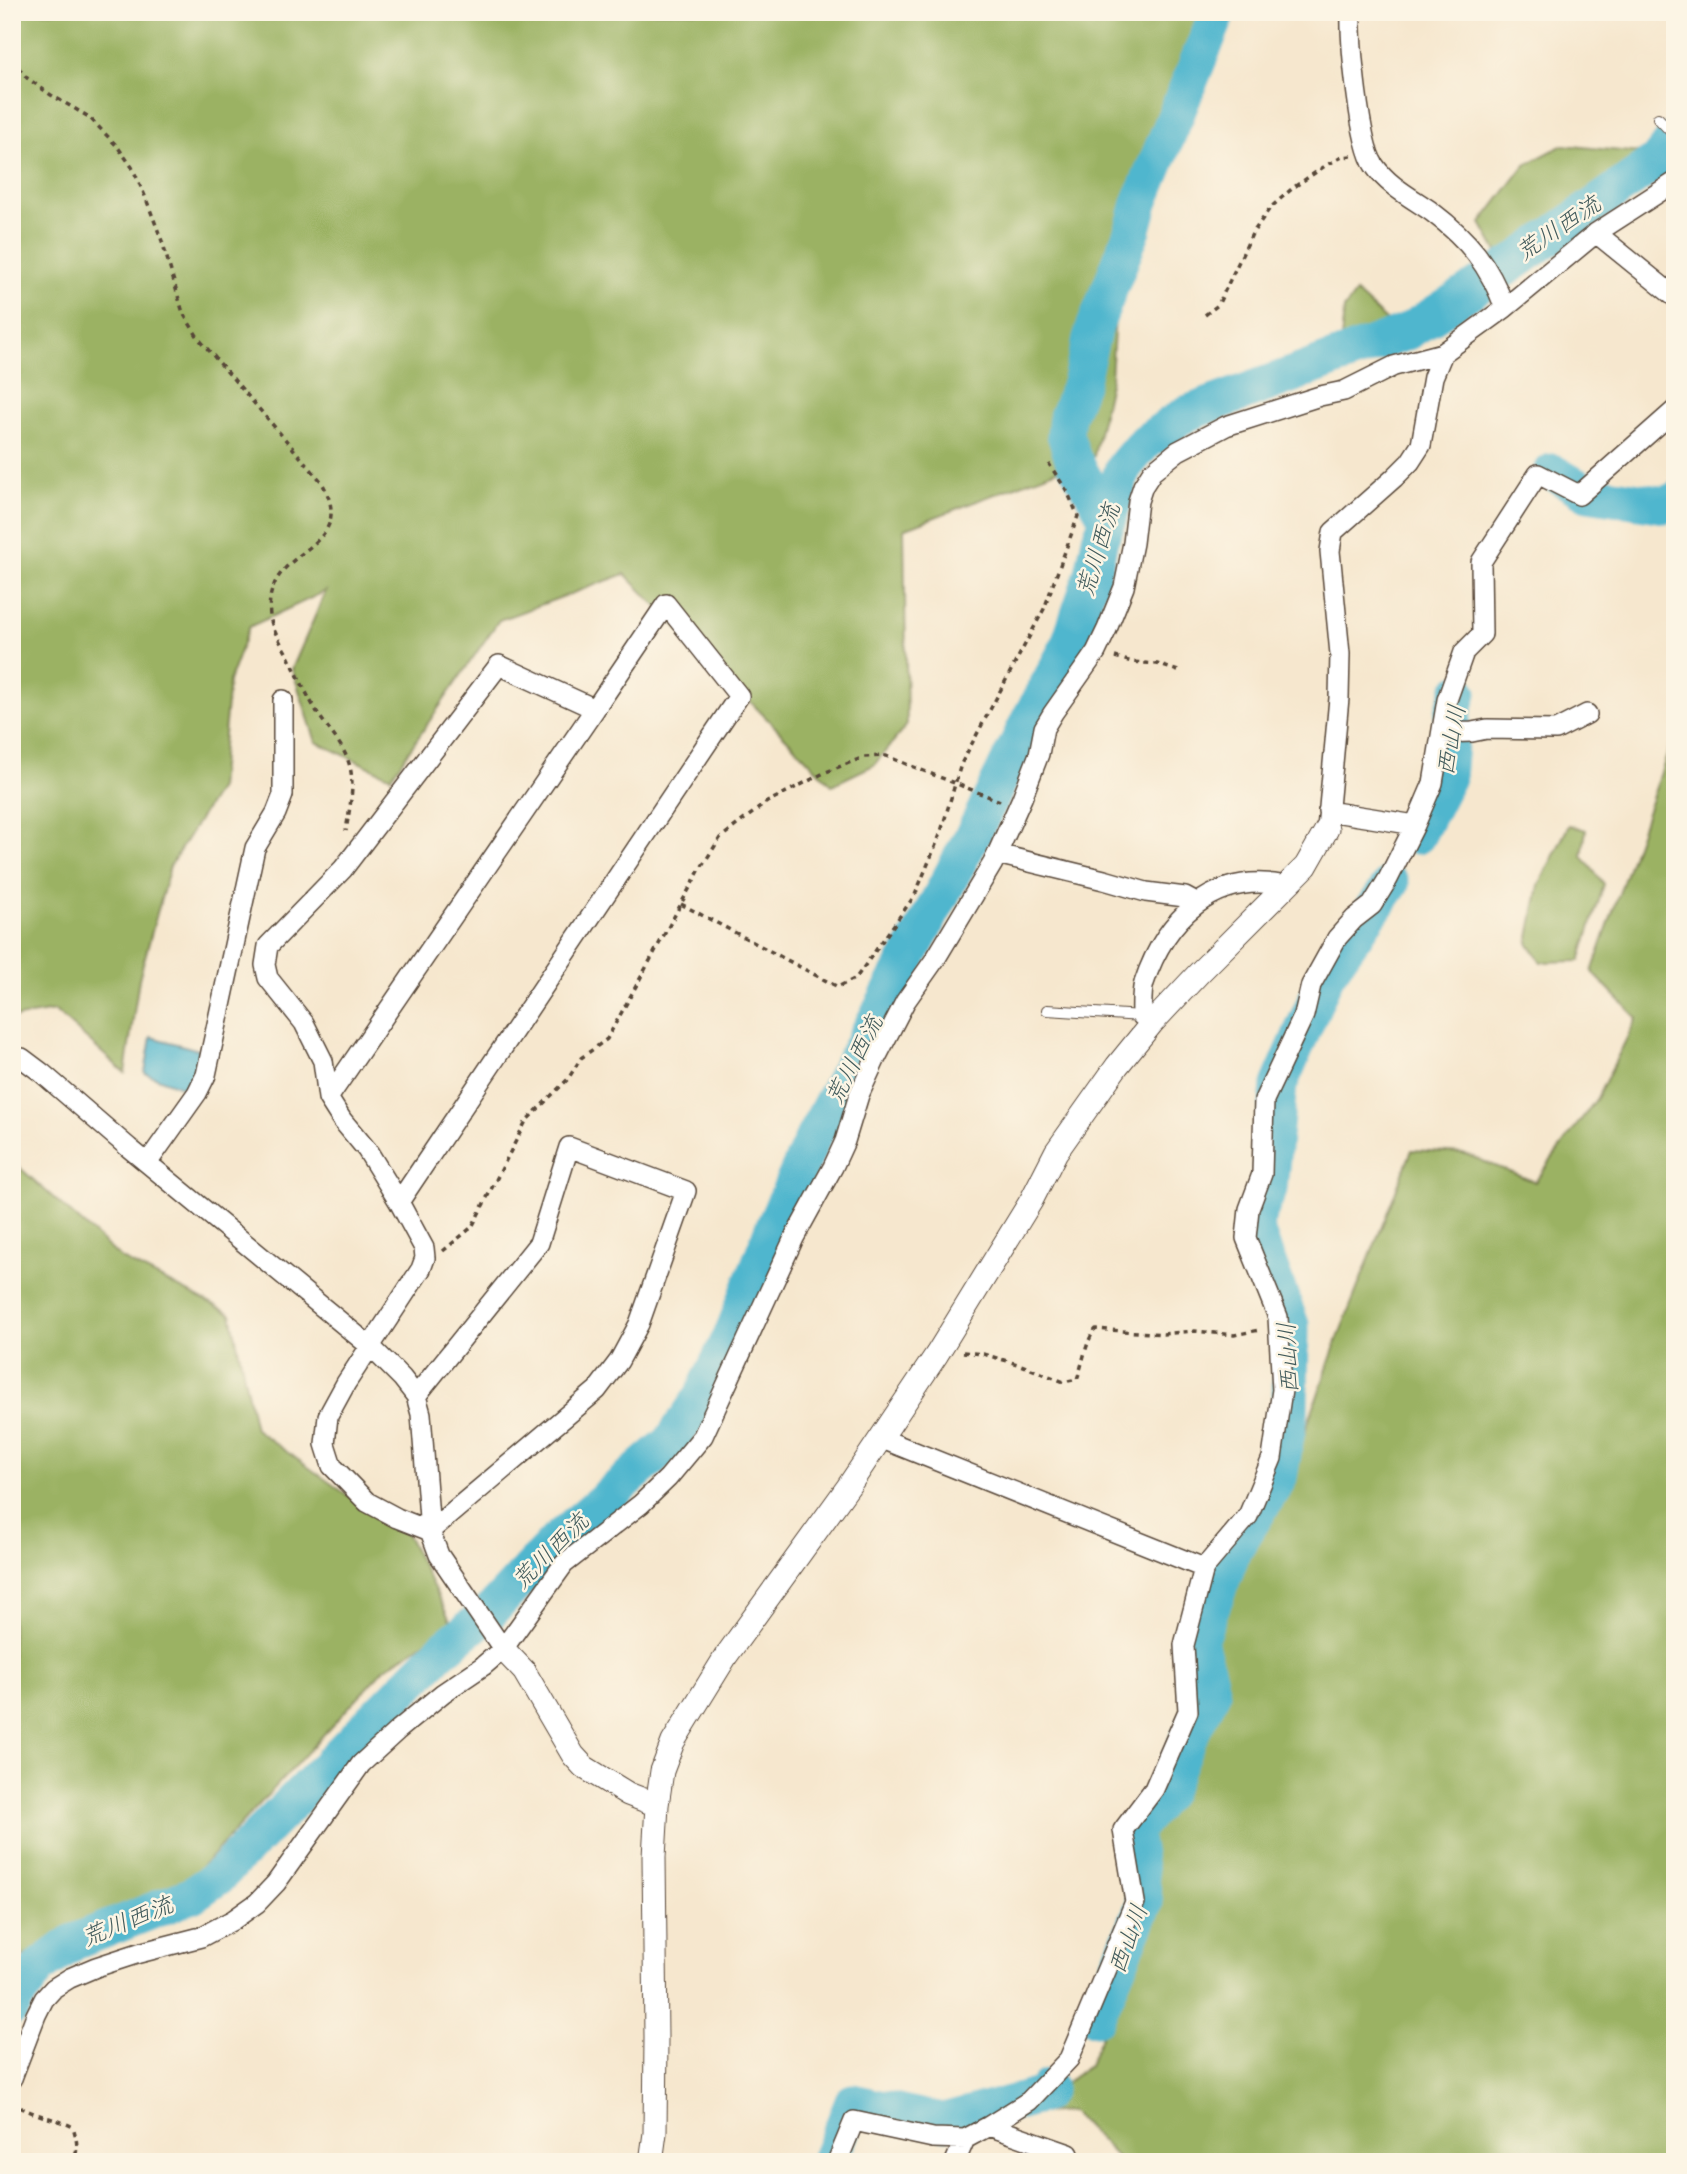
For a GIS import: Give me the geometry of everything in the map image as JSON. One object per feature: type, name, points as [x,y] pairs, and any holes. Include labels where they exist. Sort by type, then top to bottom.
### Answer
[{"type":"street","points":[[1351,12],[1363,139],[1368,155],[1384,178],[1433,213],[1478,254],[1503,303]]},
{"type":"street","points":[[12,2078],[36,2015],[44,1999],[54,1989],[70,1978],[96,1967],[201,1937],[257,1903],[276,1883],[361,1764],[443,1693],[483,1666],[564,1564],[640,1504],[668,1478],[703,1436],[794,1238],[833,1167],[845,1140],[859,1095],[875,1060],[905,1002],[936,958],[998,854],[1023,798],[1039,754],[1044,728],[1096,652],[1124,587],[1138,501],[1152,472],[1178,451],[1226,426],[1344,391],[1394,366],[1443,353],[1503,303],[1596,233],[1675,182]]},
{"type":"street","points":[[1596,233],[1675,296]]},
{"type":"street","points":[[651,2162],[656,2100],[654,1857],[662,1771],[673,1742],[726,1657],[938,1351],[1031,1201],[1056,1152],[1147,1019],[1306,866],[1328,820],[1339,698],[1340,654],[1330,551],[1333,532],[1395,478],[1421,445],[1433,377],[1443,353]]},
{"type":"street","points":[[837,2162],[854,2121],[933,2138],[965,2139],[1029,2101],[1069,2059],[1135,1902],[1123,1830],[1154,1789],[1188,1711],[1184,1645],[1204,1568],[1248,1516],[1272,1458],[1282,1391],[1278,1317],[1246,1238],[1249,1209],[1262,1174],[1264,1100],[1304,1015],[1311,985],[1337,938],[1354,919],[1372,905],[1388,879],[1433,783],[1447,700],[1464,652],[1482,634],[1481,562],[1538,474],[1578,495],[1675,410]]},
{"type":"street","points":[[328,1098],[666,604],[739,696],[400,1202]]},
{"type":"street","points":[[430,1531],[367,1502],[332,1466],[325,1444],[328,1416],[346,1383],[421,1269],[425,1258],[424,1248],[400,1202],[367,1150],[328,1098],[323,1061],[304,1023],[268,978],[265,965],[268,946],[343,869],[499,665],[595,709]]},
{"type":"street","points":[[148,1163],[197,1093],[206,1075],[255,848],[276,814],[283,794],[283,700]]},
{"type":"street","points":[[1442,733],[1488,729],[1556,730],[1587,714]]},
{"type":"street","points":[[1328,820],[1415,825]]},
{"type":"street","points":[[998,854],[1146,892],[1185,897],[1196,904]]},
{"type":"street","points":[[1147,1019],[1143,986],[1155,957],[1188,909],[1209,895],[1237,884],[1271,883],[1286,886]]},
{"type":"street","points":[[12,1058],[22,1058],[42,1073],[371,1347],[402,1378],[416,1396],[421,1414],[430,1531],[439,1555],[501,1646],[524,1671],[573,1755],[584,1767],[628,1794],[657,1805]]},
{"type":"street","points":[[416,1396],[539,1243],[569,1147],[686,1191],[639,1324],[619,1361],[597,1390],[430,1531]]},
{"type":"street","points":[[880,1438],[1204,1568]]},
{"type":"street","points":[[989,2126],[1069,2154],[1066,2162]]},
{"type":"street","points":[[955,2162],[965,2139]]},
{"type":"lane","points":[[1658,118],[1671,132]]},
{"type":"lane","points":[[1047,1010],[1147,1019]]},
{"type":"path","points":[[12,60],[51,95],[89,117],[117,146],[132,167],[145,196],[162,241],[183,313],[199,339],[321,481],[330,496],[330,516],[325,533],[274,582],[268,602],[271,621],[315,709],[343,749],[350,768],[352,789],[345,836]]},
{"type":"path","points":[[1205,315],[1218,305],[1252,234],[1270,208],[1294,187],[1325,166],[1342,157],[1368,155]]},
{"type":"path","points":[[681,904],[838,987],[856,978],[915,895],[940,835],[961,765],[1044,609],[1078,516],[1067,491],[1049,464]]},
{"type":"path","points":[[1096,652],[1132,662],[1157,664],[1181,672]]},
{"type":"path","points":[[425,1258],[435,1257],[472,1227],[526,1121],[568,1079],[580,1058],[607,1039],[720,838],[767,802],[825,772],[864,757],[886,756],[1009,805]]},
{"type":"path","points":[[938,1351],[983,1354],[1064,1382],[1077,1379],[1084,1362],[1089,1336],[1096,1329],[1163,1334],[1194,1331],[1234,1335],[1278,1327]]},
{"type":"path","points":[[12,2101],[18,2106],[73,2127],[77,2153],[73,2162]]},
{"type":"green space","points":[[12,12],[1227,12],[1209,43],[1119,252],[1111,378],[1094,456],[904,529],[907,725],[874,765],[832,785],[625,574],[499,620],[391,777],[316,742],[292,669],[326,591],[249,627],[229,681],[219,788],[170,866],[139,979],[125,1073],[55,1011],[12,1018]]},
{"type":"green space","points":[[1563,145],[1641,153],[1613,197],[1531,272],[1501,259],[1481,223],[1525,165]]},
{"type":"green space","points":[[1356,293],[1395,328],[1359,360],[1340,350],[1344,309]]},
{"type":"green space","points":[[1675,732],[1675,2162],[1122,2162],[1071,2111],[1027,2114],[1089,2065],[1156,1907],[1142,1835],[1184,1779],[1219,1700],[1213,1639],[1240,1559],[1291,1472],[1337,1340],[1412,1150],[1463,1153],[1535,1182],[1597,1098],[1637,1018],[1592,972]]},
{"type":"green space","points":[[1569,825],[1586,830],[1582,856],[1604,884],[1580,961],[1541,962],[1528,943],[1539,885]]},
{"type":"green space","points":[[19,1167],[122,1259],[231,1314],[255,1429],[350,1497],[404,1529],[452,1624],[384,1669],[173,1898],[21,1957],[12,1953],[12,1209]]},
{"type":"water","points":[[151,1037],[199,1050],[193,1076],[186,1089],[145,1073]]},
{"type":"waterway","points":[[1108,520],[1073,459],[1065,434],[1067,417],[1080,384],[1093,331],[1133,229],[1140,203],[1218,12]]},
{"type":"waterway","name":"荒川西流","points":[[12,2008],[40,1967],[74,1942],[192,1895],[218,1877],[441,1651],[491,1611],[555,1542],[671,1442],[701,1398],[734,1330],[772,1231],[813,1138],[974,833],[1068,647],[1093,573],[1100,539],[1123,468],[1144,443],[1186,414],[1407,332],[1518,260],[1657,161],[1675,138]]},
{"type":"waterway","name":"西山川","points":[[1552,472],[1588,493],[1665,505],[1675,500]]},
{"type":"waterway","name":"西山川","points":[[1417,836],[1447,777],[1453,712],[1459,693]]},
{"type":"waterway","name":"西山川","points":[[1096,2018],[1145,1903],[1133,1832],[1166,1792],[1188,1739],[1212,1693],[1199,1640],[1233,1551],[1279,1478],[1290,1413],[1291,1325],[1254,1225],[1269,1189],[1279,1085],[1327,974],[1391,884]]},
{"type":"waterway","name":"西山川","points":[[829,2161],[853,2102],[943,2122],[1043,2095],[1048,2088]]}]
